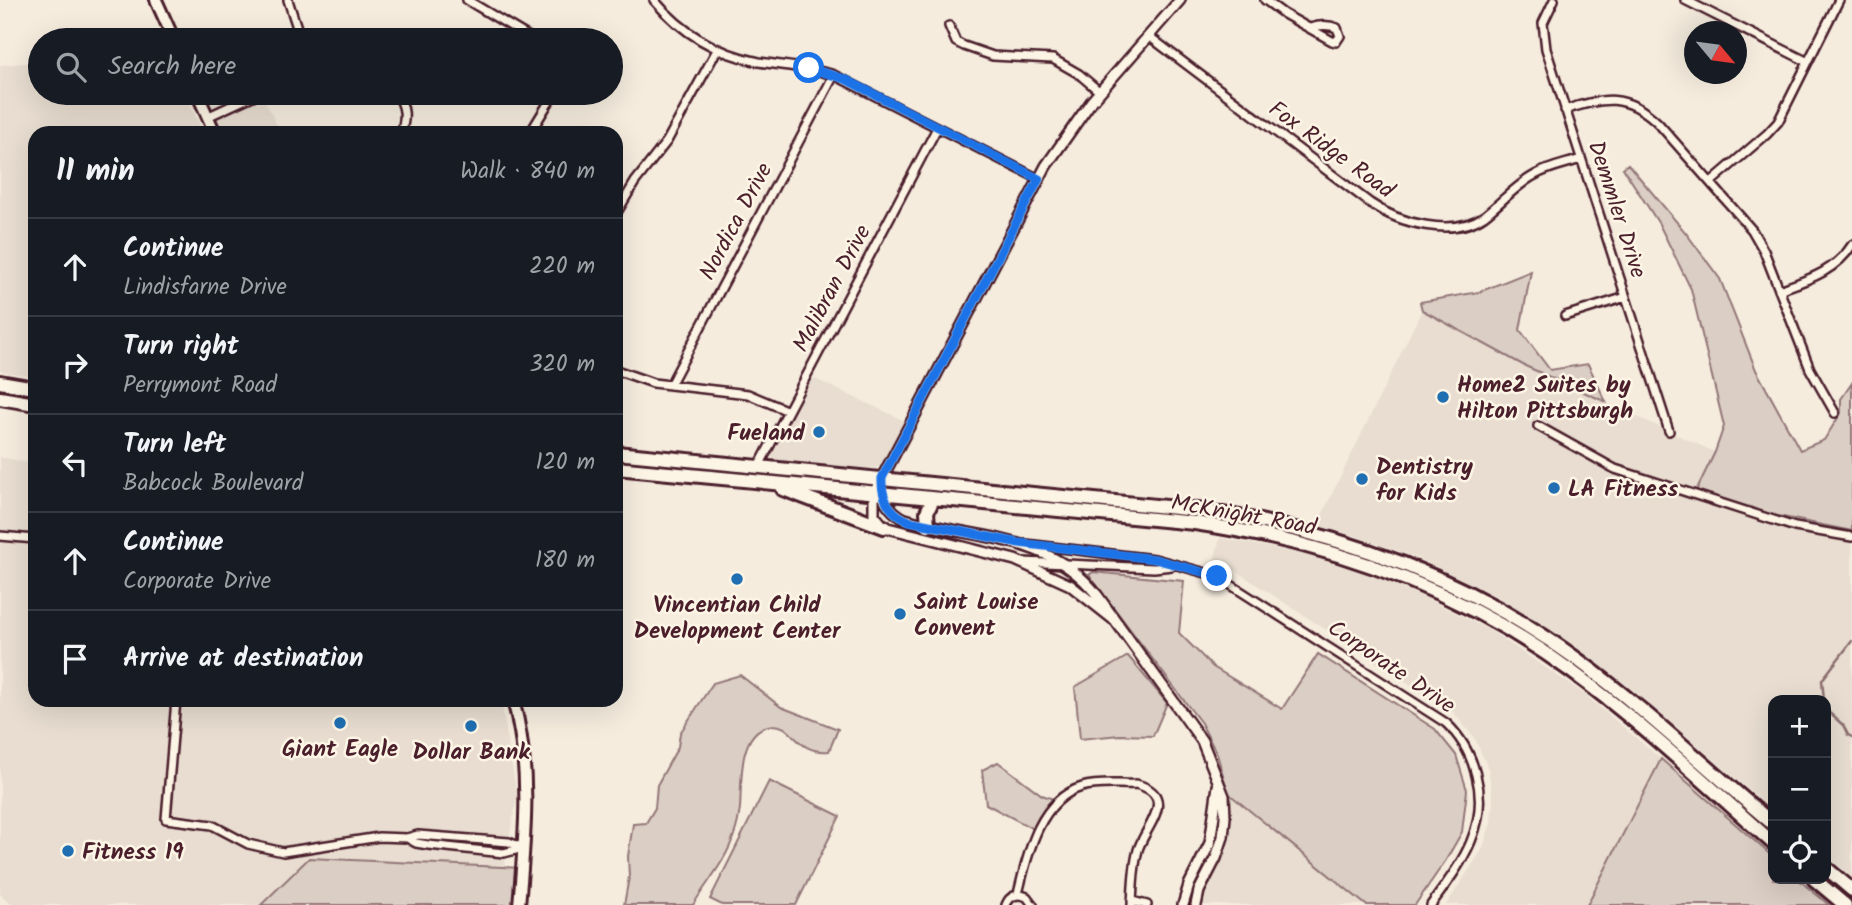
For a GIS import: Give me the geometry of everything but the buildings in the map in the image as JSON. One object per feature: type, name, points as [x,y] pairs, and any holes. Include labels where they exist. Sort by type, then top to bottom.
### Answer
[{"type":"highway","points":[[0,382],[28,387]]},
{"type":"highway","points":[[0,398],[28,403]]},
{"type":"highway","name":"McKnight Road","points":[[623,452],[1244,517],[1313,533],[1390,558],[1470,593],[1557,645],[1618,691],[1770,821]]},
{"type":"highway","name":"McKnight Road","points":[[623,469],[1171,521],[1242,530],[1332,552],[1419,583],[1508,629],[1570,670],[1629,717],[1768,839]]},
{"type":"highway","points":[[762,483],[884,527]]},
{"type":"highway","points":[[928,524],[927,512],[933,499]]},
{"type":"highway","points":[[1831,872],[1852,890]]},
{"type":"highway","points":[[1820,884],[1844,905]]},
{"type":"main road","points":[[156,0],[169,28]]},
{"type":"main road","points":[[202,105],[212,126]]},
{"type":"main road","points":[[514,707],[525,766],[527,806],[519,905]]},
{"type":"street","points":[[288,0],[297,28]]},
{"type":"street","points":[[467,0],[514,28]]},
{"type":"street","points":[[654,0],[673,20],[717,50],[760,62],[809,68],[834,75],[1039,179]]},
{"type":"street","points":[[1113,619],[1070,585],[1015,560],[884,527],[874,515],[882,478],[1039,179],[1064,139],[1100,92],[1180,0]]},
{"type":"street","points":[[1265,0],[1310,28]]},
{"type":"street","name":"Demmler Drive","points":[[1554,0],[1546,15],[1543,34],[1669,431]]},
{"type":"street","points":[[1685,0],[1808,62]]},
{"type":"street","points":[[1712,182],[1778,122],[1839,0]]},
{"type":"street","points":[[949,26],[956,41],[964,46],[993,55],[1053,60],[1079,74],[1100,92]]},
{"type":"street","name":"Fox Ridge Road","points":[[1150,37],[1370,203],[1398,219],[1450,225],[1476,221],[1536,174],[1581,159]]},
{"type":"street","points":[[623,202],[671,135],[717,50]]},
{"type":"street","name":"Nordica Drive","points":[[670,384],[834,75]]},
{"type":"street","points":[[1565,110],[1603,99],[1634,105],[1658,123],[1712,182],[1752,230],[1764,251],[1810,369],[1835,413]]},
{"type":"street","points":[[207,117],[233,105]]},
{"type":"street","points":[[403,105],[403,126]]},
{"type":"street","points":[[534,126],[547,105]]},
{"type":"street","name":"Malibran Drive","points":[[759,466],[937,128]]},
{"type":"street","points":[[1779,290],[1828,270],[1841,260],[1852,245]]},
{"type":"street","points":[[1565,316],[1626,297]]},
{"type":"street","points":[[623,373],[645,381],[748,394],[789,411]]},
{"type":"street","points":[[1538,426],[1615,469],[1795,527],[1852,537]]},
{"type":"street","points":[[878,494],[900,517],[1019,543],[1065,564],[1086,581],[1197,734],[1224,796],[1223,837],[1216,858],[1199,891],[1196,905]]},
{"type":"street","points":[[0,536],[28,538]]},
{"type":"street","name":"Corporate Drive","points":[[1019,543],[1155,559],[1207,572],[1235,586],[1446,723],[1460,738],[1476,775],[1479,815],[1466,853],[1431,905]]},
{"type":"street","name":"Corporate Drive","points":[[1015,560],[1154,568],[1176,565]]},
{"type":"street","points":[[175,707],[166,819],[212,825],[248,844],[283,852],[379,837],[407,838],[418,835],[509,842],[523,848]]},
{"type":"street","points":[[1018,894],[1037,831],[1061,798],[1088,786],[1136,784],[1152,793],[1158,809],[1156,818],[1137,851],[1132,903],[1147,905]]},
{"type":"street","points":[[1182,905],[1210,843],[1218,786]]},
{"type":"street","points":[[1006,905],[1010,898],[1018,894],[1027,897],[1033,905]]},
{"type":"shaded area","points":[[28,62],[28,105],[190,105],[200,126],[28,126],[28,376],[0,371],[0,65]]},
{"type":"shaded area","points":[[211,105],[267,105],[278,126],[221,126]]},
{"type":"shaded area","points":[[1628,164],[1686,233],[1720,279],[1756,370],[1800,450],[1824,440],[1841,413],[1841,399],[1852,383],[1852,531],[1773,515],[1696,491],[1724,426],[1691,289],[1659,224],[1623,168]]},
{"type":"shaded area","points":[[1531,271],[1520,330],[1550,370],[1588,364],[1606,402],[1523,365],[1422,310],[1420,302],[1479,292]]},
{"type":"shaded area","points":[[1422,310],[1523,365],[1715,452],[1694,495],[1795,527],[1852,537],[1852,877],[1831,859],[1831,695],[1768,695],[1768,807],[1636,692],[1574,645],[1496,596],[1415,557],[1317,525]]},
{"type":"shaded area","points":[[811,377],[907,422],[883,466],[868,469],[775,460],[770,456]]},
{"type":"shaded area","points":[[0,457],[28,463],[28,707],[502,707],[517,796],[504,868],[309,858],[261,905],[12,905],[0,894]]},
{"type":"shaded area","points":[[1220,538],[1294,552],[1369,574],[1426,598],[1491,631],[1583,693],[1661,759],[1587,905],[1446,905],[1482,850],[1491,823],[1493,799],[1488,768],[1475,739],[1453,712],[1234,570],[1214,561]]},
{"type":"shaded area","points":[[1093,572],[1184,581],[1179,633],[1213,667],[1282,709],[1318,654],[1435,729],[1456,755],[1467,790],[1462,832],[1415,905],[1366,905],[1228,793],[1217,754],[1201,723],[1089,575]]},
{"type":"shaded area","points":[[1128,656],[1167,703],[1153,736],[1120,735],[1080,739],[1075,687]]},
{"type":"shaded area","points":[[740,675],[781,707],[838,729],[829,751],[808,748],[777,725],[758,731],[746,749],[743,761],[739,815],[731,845],[693,905],[624,905],[633,824],[646,823],[655,808],[657,785],[678,747],[680,733],[713,683]]},
{"type":"shaded area","points":[[1661,759],[1768,853],[1768,884],[1804,884],[1829,905],[1587,905]]},
{"type":"shaded area","points":[[998,762],[1042,795],[1059,801],[1037,831],[986,804],[982,770]]},
{"type":"shaded area","points":[[769,781],[840,816],[796,905],[722,905],[710,899]]},
{"type":"shaded area","points":[[1228,793],[1366,905],[1200,905],[1225,850],[1230,830]]},
{"type":"shaded area","points":[[309,858],[522,868],[519,905],[261,905]]},
{"type":"waterway","points":[[1824,695],[1822,680],[1852,641]]},
{"type":"waterway","points":[[1831,714],[1852,737]]},
{"type":"place","name":"Home2 Suites by Hilton Pittsburgh","points":[[1443,397]]},
{"type":"place","name":"Fueland","points":[[819,432]]},
{"type":"place","name":"Dentistry for Kids","points":[[1362,479]]},
{"type":"place","name":"LA Fitness","points":[[1554,488]]},
{"type":"place","name":"Vincentian Child Development Center","points":[[737,579]]},
{"type":"place","name":"Saint Louise Convent","points":[[900,614]]},
{"type":"place","name":"Giant Eagle","points":[[340,723]]},
{"type":"place","name":"Dollar Bank","points":[[471,726]]},
{"type":"place","name":"Fitness 19","points":[[68,851]]},
{"type":"route","points":[[809,68],[845,79],[1039,179],[882,478],[881,494],[891,509],[909,521],[1019,543],[1155,559],[1217,576]]}]
